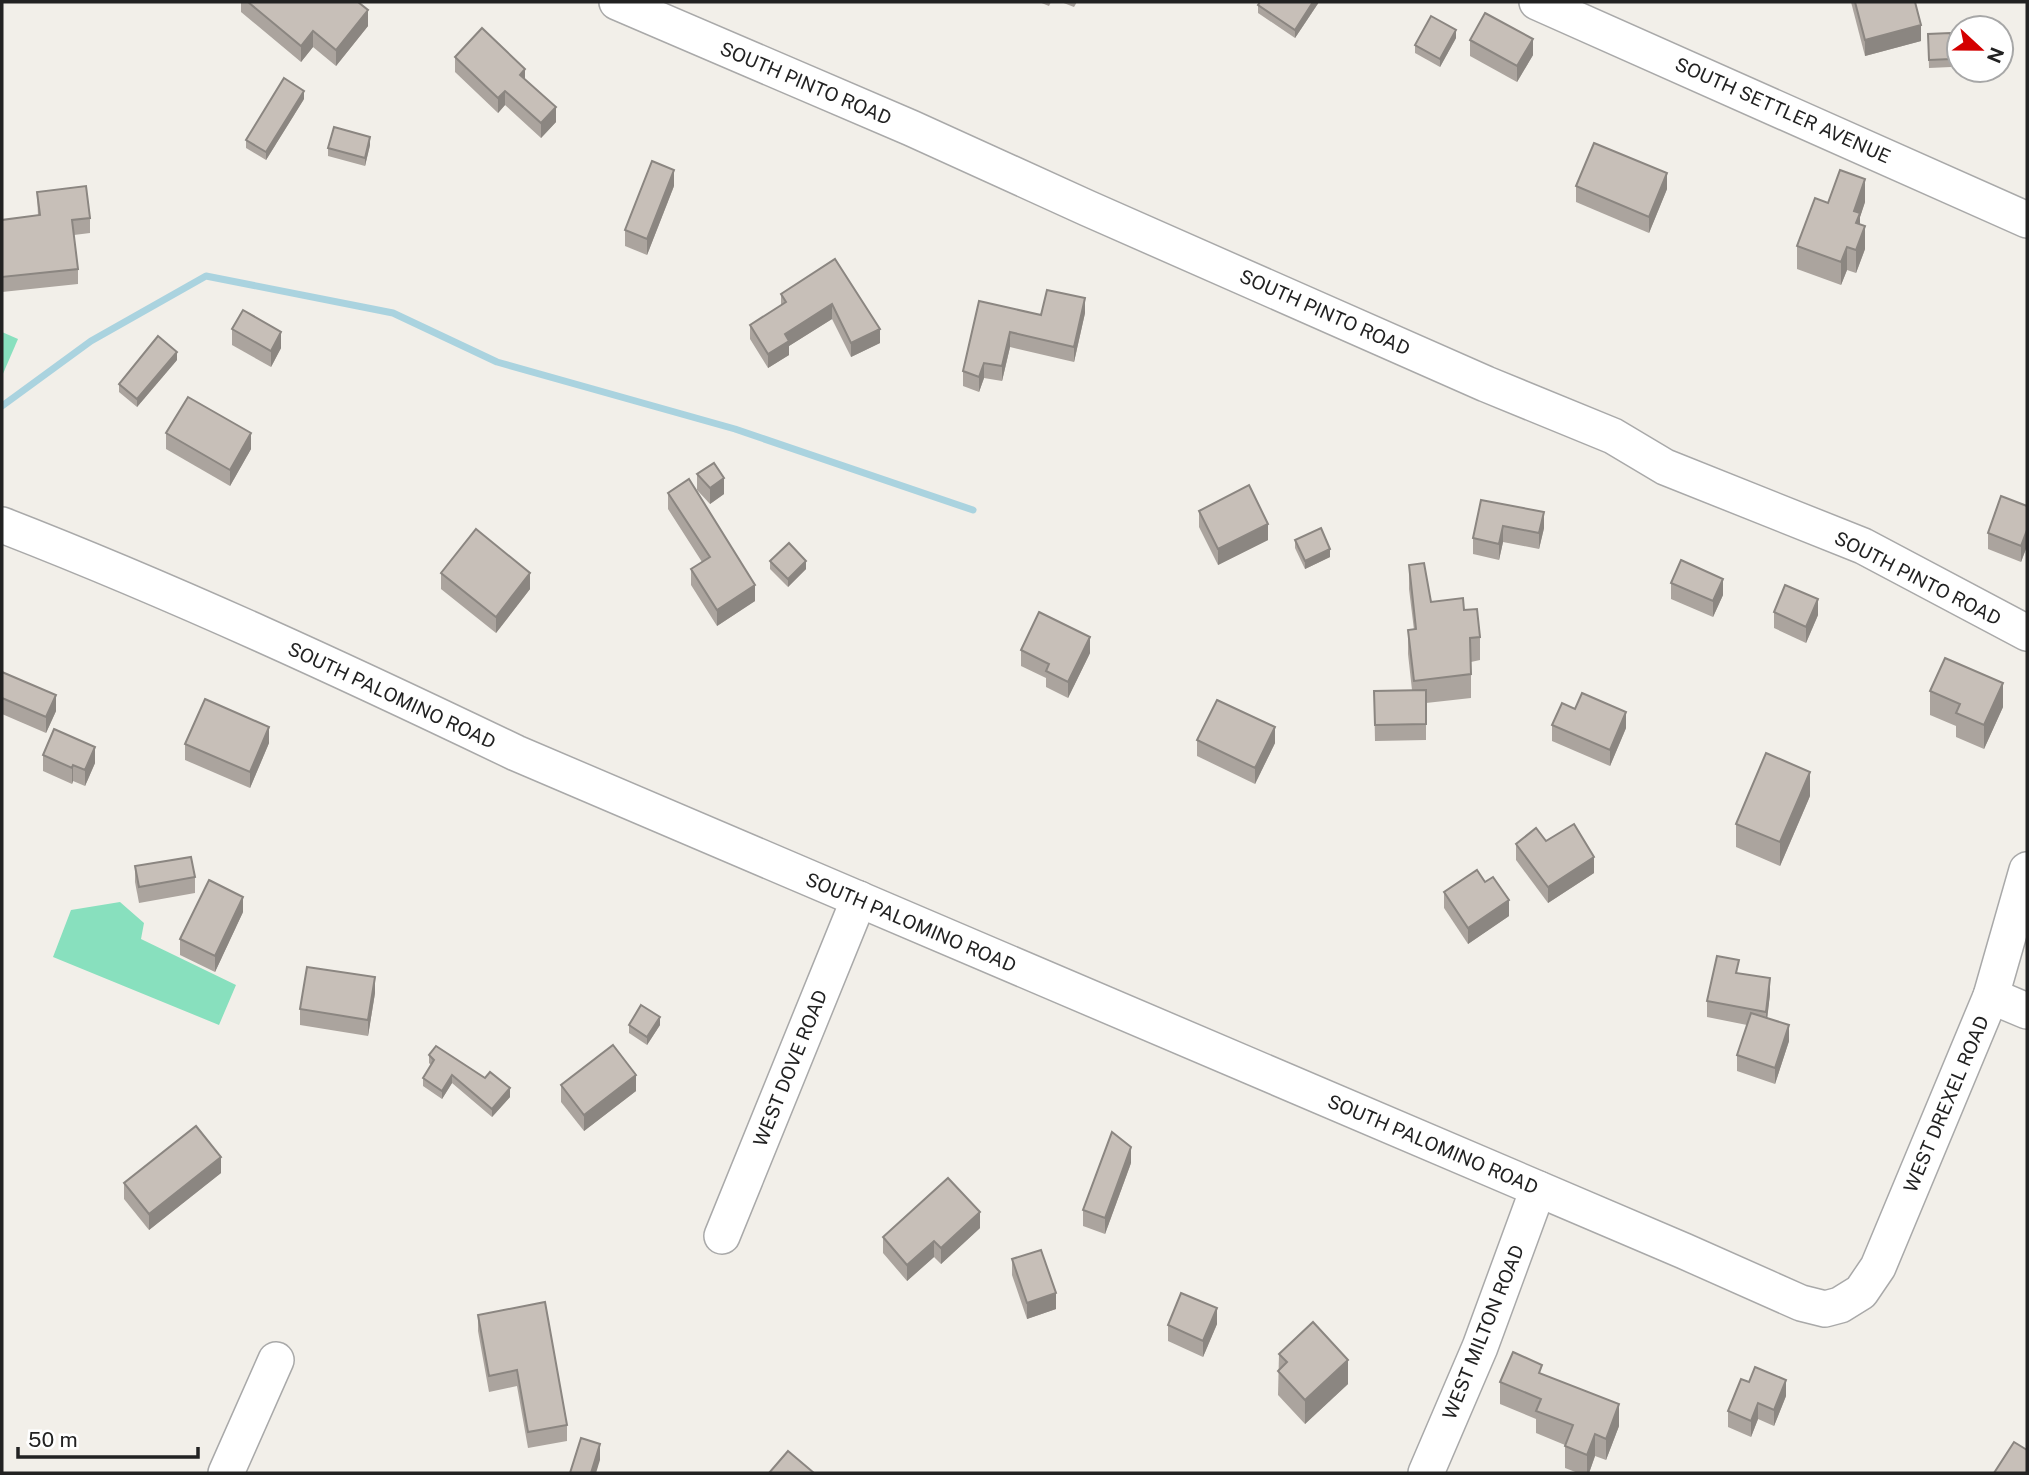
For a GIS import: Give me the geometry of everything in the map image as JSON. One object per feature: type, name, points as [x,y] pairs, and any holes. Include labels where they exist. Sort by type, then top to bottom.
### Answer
[{"type":"street","name":"SOUTH PINTO ROAD","points":[[617,2],[911,128],[1486,384],[1613,436],[1665,467],[1863,546],[2027,632]]},
{"type":"street","name":"SOUTH SETTLER AVENUE","points":[[1538,2],[1594,13],[2027,219]]},
{"type":"street","name":"SOUTH PALOMINO ROAD","points":[[2,525],[120,571],[358,677],[516,753],[1801,1303],[1825,1309]]},
{"type":"street","name":"WEST DREXEL ROAD","points":[[1825,1309],[1840,1305],[1861,1292],[1878,1267],[1992,996],[2027,870]]},
{"type":"street","name":"WEST DOVE ROAD","points":[[722,1236],[859,899]]},
{"type":"street","points":[[1992,996],[2027,1011]]},
{"type":"street","name":"WEST MILTON ROAD","points":[[1426,1473],[1480,1347],[1538,1189]]},
{"type":"street","points":[[226,1473],[276,1360]]},
{"type":"green space","points":[[2,332],[18,339],[2,376]]},
{"type":"green space","points":[[120,902],[144,923],[141,939],[236,985],[219,1025],[53,957],[71,910]]},
{"type":"building","points":[[248,2],[358,2],[368,10],[336,50],[313,31],[301,46]]},
{"type":"building","points":[[1260,2],[1313,2],[1295,30],[1258,5]]},
{"type":"building","points":[[1855,2],[1915,2],[1921,25],[1865,40]]},
{"type":"building","points":[[1485,13],[1533,39],[1517,66],[1470,40]]},
{"type":"building","points":[[1431,16],[1456,30],[1440,59],[1415,45]]},
{"type":"building","points":[[482,28],[525,69],[520,75],[556,107],[541,123],[505,91],[498,98],[455,57]]},
{"type":"building","points":[[1945,33],[1945,59],[1929,60],[1928,34]]},
{"type":"building","points":[[284,78],[304,91],[266,152],[246,140]]},
{"type":"building","points":[[334,127],[370,137],[365,158],[328,148]]},
{"type":"building","points":[[1594,143],[1667,173],[1649,217],[1576,186]]},
{"type":"building","points":[[652,161],[674,170],[647,239],[625,230]]},
{"type":"building","points":[[1840,170],[1865,179],[1854,211],[1860,213],[1856,223],[1865,226],[1856,250],[1847,247],[1841,262],[1797,246],[1815,198],[1828,203]]},
{"type":"building","points":[[86,186],[90,218],[72,220],[78,269],[2,277],[2,220],[40,215],[37,192]]},
{"type":"building","points":[[835,259],[880,329],[851,343],[832,304],[785,334],[789,341],[768,354],[750,325],[786,302],[781,294]]},
{"type":"building","points":[[1047,290],[1085,298],[1074,347],[1010,332],[1002,366],[984,363],[979,377],[963,371],[979,301],[1041,315]]},
{"type":"building","points":[[243,310],[281,332],[271,351],[232,329]]},
{"type":"building","points":[[158,336],[177,352],[137,399],[119,384]]},
{"type":"building","points":[[188,397],[251,433],[230,470],[166,433]]},
{"type":"building","points":[[714,463],[724,478],[710,488],[697,474]]},
{"type":"building","points":[[689,479],[755,585],[717,610],[691,569],[710,557],[668,493]]},
{"type":"building","points":[[1249,485],[1268,524],[1218,549],[1199,511]]},
{"type":"building","points":[[2001,496],[2027,506],[2027,530],[2021,546],[1988,533]]},
{"type":"building","points":[[1481,500],[1544,512],[1539,533],[1503,526],[1499,544],[1473,538]]},
{"type":"building","points":[[1321,528],[1330,549],[1305,561],[1295,540]]},
{"type":"building","points":[[476,529],[530,573],[496,617],[441,573]]},
{"type":"building","points":[[789,543],[806,561],[788,579],[770,561]]},
{"type":"building","points":[[1681,560],[1723,579],[1713,601],[1671,583]]},
{"type":"building","points":[[1424,563],[1431,602],[1463,598],[1464,610],[1477,609],[1480,637],[1470,638],[1471,674],[1414,681],[1408,630],[1416,629],[1409,565]]},
{"type":"building","points":[[1785,585],[1818,599],[1806,627],[1774,612]]},
{"type":"building","points":[[1039,612],[1090,637],[1068,682],[1046,671],[1049,664],[1021,650]]},
{"type":"building","points":[[1945,658],[2003,683],[1984,725],[1956,713],[1960,704],[1930,691]]},
{"type":"building","points":[[2,672],[56,695],[46,717],[2,698]]},
{"type":"building","points":[[1426,690],[1426,724],[1375,725],[1374,691]]},
{"type":"building","points":[[1582,693],[1626,712],[1610,750],[1552,725],[1562,703],[1575,709]]},
{"type":"building","points":[[205,699],[269,727],[250,772],[185,744]]},
{"type":"building","points":[[1217,700],[1275,727],[1255,768],[1197,740]]},
{"type":"building","points":[[54,729],[95,747],[85,770],[73,765],[72,768],[43,755]]},
{"type":"building","points":[[1766,753],[1810,772],[1780,842],[1736,824]]},
{"type":"building","points":[[1574,824],[1594,857],[1548,887],[1516,844],[1536,828],[1546,841]]},
{"type":"building","points":[[191,857],[195,877],[139,887],[135,866]]},
{"type":"building","points":[[1477,870],[1485,882],[1493,877],[1509,900],[1468,928],[1444,892]]},
{"type":"building","points":[[209,880],[243,897],[215,956],[180,939]]},
{"type":"building","points":[[1717,956],[1739,960],[1736,973],[1770,978],[1766,1012],[1707,1001]]},
{"type":"building","points":[[307,967],[375,977],[368,1020],[300,1009]]},
{"type":"building","points":[[641,1005],[660,1017],[647,1037],[629,1025]]},
{"type":"building","points":[[1751,1013],[1789,1025],[1775,1068],[1737,1055]]},
{"type":"building","points":[[613,1045],[636,1075],[584,1115],[561,1085]]},
{"type":"building","points":[[436,1046],[485,1078],[490,1072],[510,1088],[492,1109],[452,1075],[442,1091],[423,1078],[434,1060],[429,1055]]},
{"type":"building","points":[[196,1126],[221,1157],[149,1214],[124,1183]]},
{"type":"building","points":[[1112,1132],[1131,1147],[1105,1218],[1083,1210]]},
{"type":"building","points":[[948,1178],[980,1212],[941,1248],[934,1241],[907,1265],[883,1237]]},
{"type":"building","points":[[1041,1250],[1056,1293],[1027,1303],[1012,1259]]},
{"type":"building","points":[[1181,1293],[1217,1308],[1203,1341],[1168,1325]]},
{"type":"building","points":[[545,1302],[567,1425],[528,1432],[517,1370],[489,1376],[478,1315]]},
{"type":"building","points":[[1313,1322],[1348,1360],[1305,1400],[1278,1371],[1287,1362],[1279,1354]]},
{"type":"building","points":[[1513,1352],[1542,1365],[1539,1373],[1619,1404],[1606,1439],[1595,1434],[1587,1455],[1565,1446],[1573,1425],[1536,1411],[1541,1399],[1500,1382]]},
{"type":"building","points":[[1755,1367],[1786,1380],[1774,1410],[1758,1403],[1751,1421],[1728,1411],[1741,1379],[1749,1382]]},
{"type":"building","points":[[581,1438],[600,1444],[591,1473],[570,1473]]},
{"type":"building","points":[[2014,1442],[2027,1450],[2027,1473],[1994,1473]]},
{"type":"building","points":[[788,1451],[814,1473],[769,1473]]},
{"type":"waterway","points":[[2,406],[91,341],[206,276],[393,313],[497,362],[735,429],[973,510]]}]
